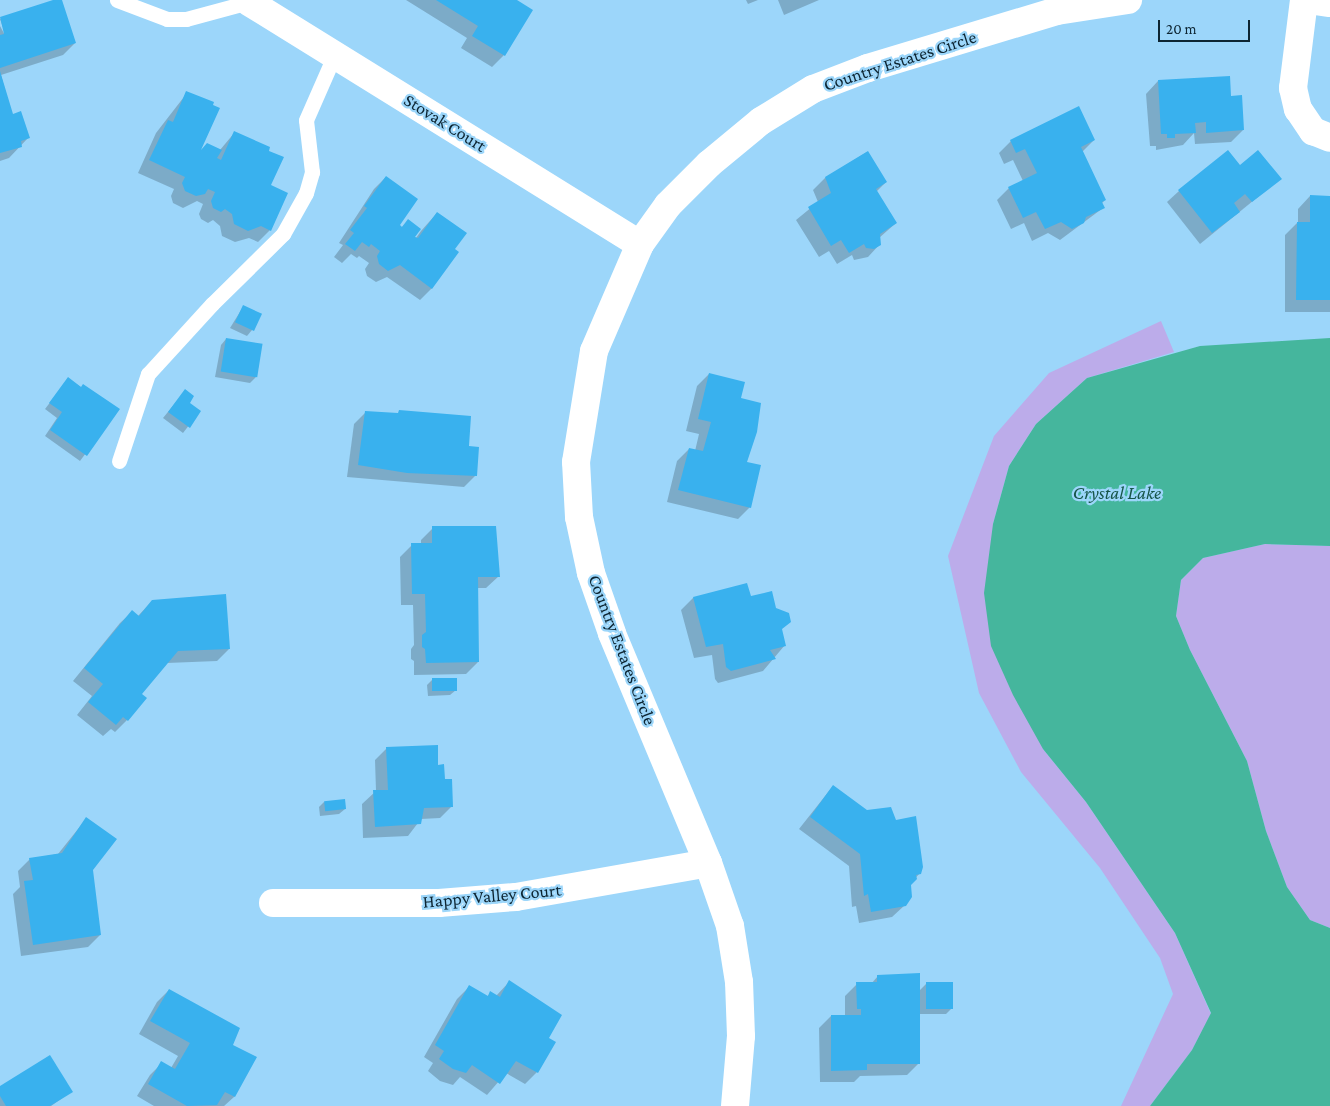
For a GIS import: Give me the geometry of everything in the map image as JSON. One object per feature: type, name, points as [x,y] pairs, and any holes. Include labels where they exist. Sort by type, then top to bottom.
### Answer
[{"type":"street","name":"Country Estates Circle","points":[[735,1106],[742,1036],[739,982],[730,926],[708,863],[612,633],[591,574],[580,517],[576,462],[594,351],[640,244],[668,205],[709,164],[761,121],[813,89],[868,68],[1057,11],[1128,0]]},
{"type":"street","points":[[1330,3],[1306,0],[1293,88],[1298,109],[1313,131],[1330,138]]},
{"type":"street","name":"Stovak Court","points":[[249,2],[640,244]]},
{"type":"street","name":"Happy Valley Court","points":[[273,903],[439,903],[516,897],[708,863]]},
{"type":"lane","points":[[117,0],[167,19],[186,19],[249,2]]},
{"type":"lane","points":[[119,461],[148,374],[212,304],[284,234],[306,193],[312,172],[306,120],[335,54]]},
{"type":"shaded area","points":[[1161,321],[1174,352],[1087,378],[1036,424],[1009,466],[993,524],[1043,749],[1086,802],[1175,933],[1211,1014],[1192,1050],[1150,1106],[1121,1106],[1173,994],[1160,958],[1100,868],[1021,772],[979,693],[948,556],[994,436],[1049,373]]},
{"type":"shaded area","points":[[1265,544],[1330,546],[1330,928],[1310,920],[1287,887],[1266,831],[1247,761],[1190,650],[1176,616],[1181,580],[1203,558]]},
{"type":"water","name":"Crystal Lake","points":[[1330,338],[1330,546],[1265,544],[1203,558],[1181,580],[1176,616],[1190,650],[1247,761],[1266,831],[1287,887],[1310,920],[1330,928],[1330,1106],[1150,1106],[1192,1050],[1211,1013],[1175,933],[1086,802],[1043,749],[1013,695],[991,646],[984,593],[993,524],[1009,466],[1036,424],[1087,378],[1200,346]]},
{"type":"building","points":[[53,0],[62,0],[76,43],[0,68],[0,35],[4,34],[0,17]]},
{"type":"building","points":[[436,0],[517,0],[533,10],[505,56],[472,36],[478,26]]},
{"type":"building","points":[[0,71],[13,114],[21,111],[30,138],[21,141],[22,147],[0,153]]},
{"type":"building","points":[[1230,76],[1231,96],[1242,95],[1244,130],[1206,133],[1206,122],[1195,123],[1196,133],[1175,134],[1175,138],[1167,138],[1167,134],[1161,134],[1158,80]]},
{"type":"building","points":[[186,91],[214,102],[213,105],[220,108],[201,150],[207,143],[222,150],[217,158],[221,160],[234,131],[270,147],[269,151],[284,157],[271,185],[288,193],[271,231],[261,226],[248,231],[234,224],[232,214],[225,209],[221,212],[213,208],[211,201],[215,192],[208,189],[205,194],[196,196],[185,191],[182,183],[185,177],[149,160],[168,120],[173,122]]},
{"type":"building","points":[[1079,106],[1095,140],[1081,147],[1106,200],[1102,202],[1105,208],[1086,217],[1084,223],[1072,229],[1061,222],[1045,229],[1036,212],[1023,218],[1008,187],[1037,173],[1025,149],[1016,153],[1010,140]]},
{"type":"building","points":[[1228,150],[1240,165],[1258,150],[1282,179],[1252,202],[1245,194],[1234,203],[1240,212],[1212,233],[1178,190]]},
{"type":"building","points":[[868,151],[887,182],[876,189],[897,223],[880,234],[881,245],[874,249],[866,248],[864,244],[849,253],[841,240],[831,246],[808,207],[831,193],[825,177]]},
{"type":"building","points":[[386,176],[418,199],[400,225],[402,227],[408,219],[421,229],[415,237],[418,238],[437,212],[467,233],[455,249],[459,252],[432,289],[400,265],[388,271],[379,264],[377,256],[380,251],[371,244],[369,247],[362,242],[355,251],[345,244],[354,233],[350,230],[367,208],[364,206]]},
{"type":"building","points":[[1310,195],[1330,196],[1330,300],[1296,300],[1297,222],[1310,222]]},
{"type":"building","points":[[243,305],[262,314],[254,331],[235,322]]},
{"type":"building","points":[[226,338],[263,344],[257,377],[221,372]]},
{"type":"building","points":[[709,373],[745,382],[741,398],[761,403],[757,432],[747,462],[761,465],[751,508],[678,490],[689,448],[703,451],[711,422],[698,419]]},
{"type":"building","points":[[68,377],[81,387],[83,384],[120,409],[87,456],[50,430],[62,412],[49,403]]},
{"type":"building","points":[[185,389],[194,396],[190,403],[201,411],[190,428],[168,412]]},
{"type":"building","points":[[399,410],[471,416],[469,446],[479,447],[477,476],[407,473],[358,465],[365,411],[398,413]]},
{"type":"building","points":[[432,526],[496,526],[500,577],[478,577],[479,662],[426,663],[425,649],[422,647],[422,635],[426,632],[425,594],[412,594],[411,543],[432,543]]},
{"type":"building","points":[[747,583],[751,596],[772,591],[776,608],[789,613],[791,622],[782,629],[786,646],[770,650],[776,659],[731,671],[726,667],[723,644],[706,647],[693,597]]},
{"type":"building","points":[[226,594],[230,649],[178,651],[142,694],[147,698],[128,721],[123,717],[116,725],[88,702],[103,684],[84,668],[132,610],[139,616],[152,600]]},
{"type":"building","points":[[432,678],[457,678],[457,691],[432,691]]},
{"type":"building","points":[[438,745],[438,765],[444,764],[445,779],[452,779],[453,807],[424,808],[421,824],[375,827],[373,790],[388,790],[386,747]]},
{"type":"building","points":[[833,785],[867,810],[891,807],[896,820],[916,816],[923,867],[921,874],[916,875],[917,879],[911,885],[912,897],[906,906],[871,912],[868,894],[864,896],[860,854],[810,817]]},
{"type":"building","points":[[345,799],[346,809],[325,811],[324,801]]},
{"type":"building","points":[[86,817],[117,839],[93,870],[101,935],[33,945],[24,881],[33,880],[29,858],[62,853]]},
{"type":"building","points":[[920,973],[920,1064],[867,1064],[867,1070],[831,1071],[831,1015],[861,1015],[861,1009],[857,1009],[856,982],[877,982],[877,975]]},
{"type":"building","points":[[509,980],[562,1015],[549,1038],[556,1042],[538,1073],[516,1061],[500,1084],[472,1065],[466,1073],[453,1069],[439,1059],[444,1051],[435,1045],[469,985],[488,996],[490,991],[500,997]]},
{"type":"building","points":[[926,982],[953,982],[953,1009],[926,1009]]},
{"type":"building","points":[[169,989],[240,1028],[233,1045],[257,1057],[235,1097],[225,1092],[217,1105],[187,1106],[148,1084],[161,1061],[175,1069],[190,1043],[150,1021]]},
{"type":"building","points":[[50,1055],[73,1092],[50,1106],[6,1106],[0,1096],[0,1086]]}]
